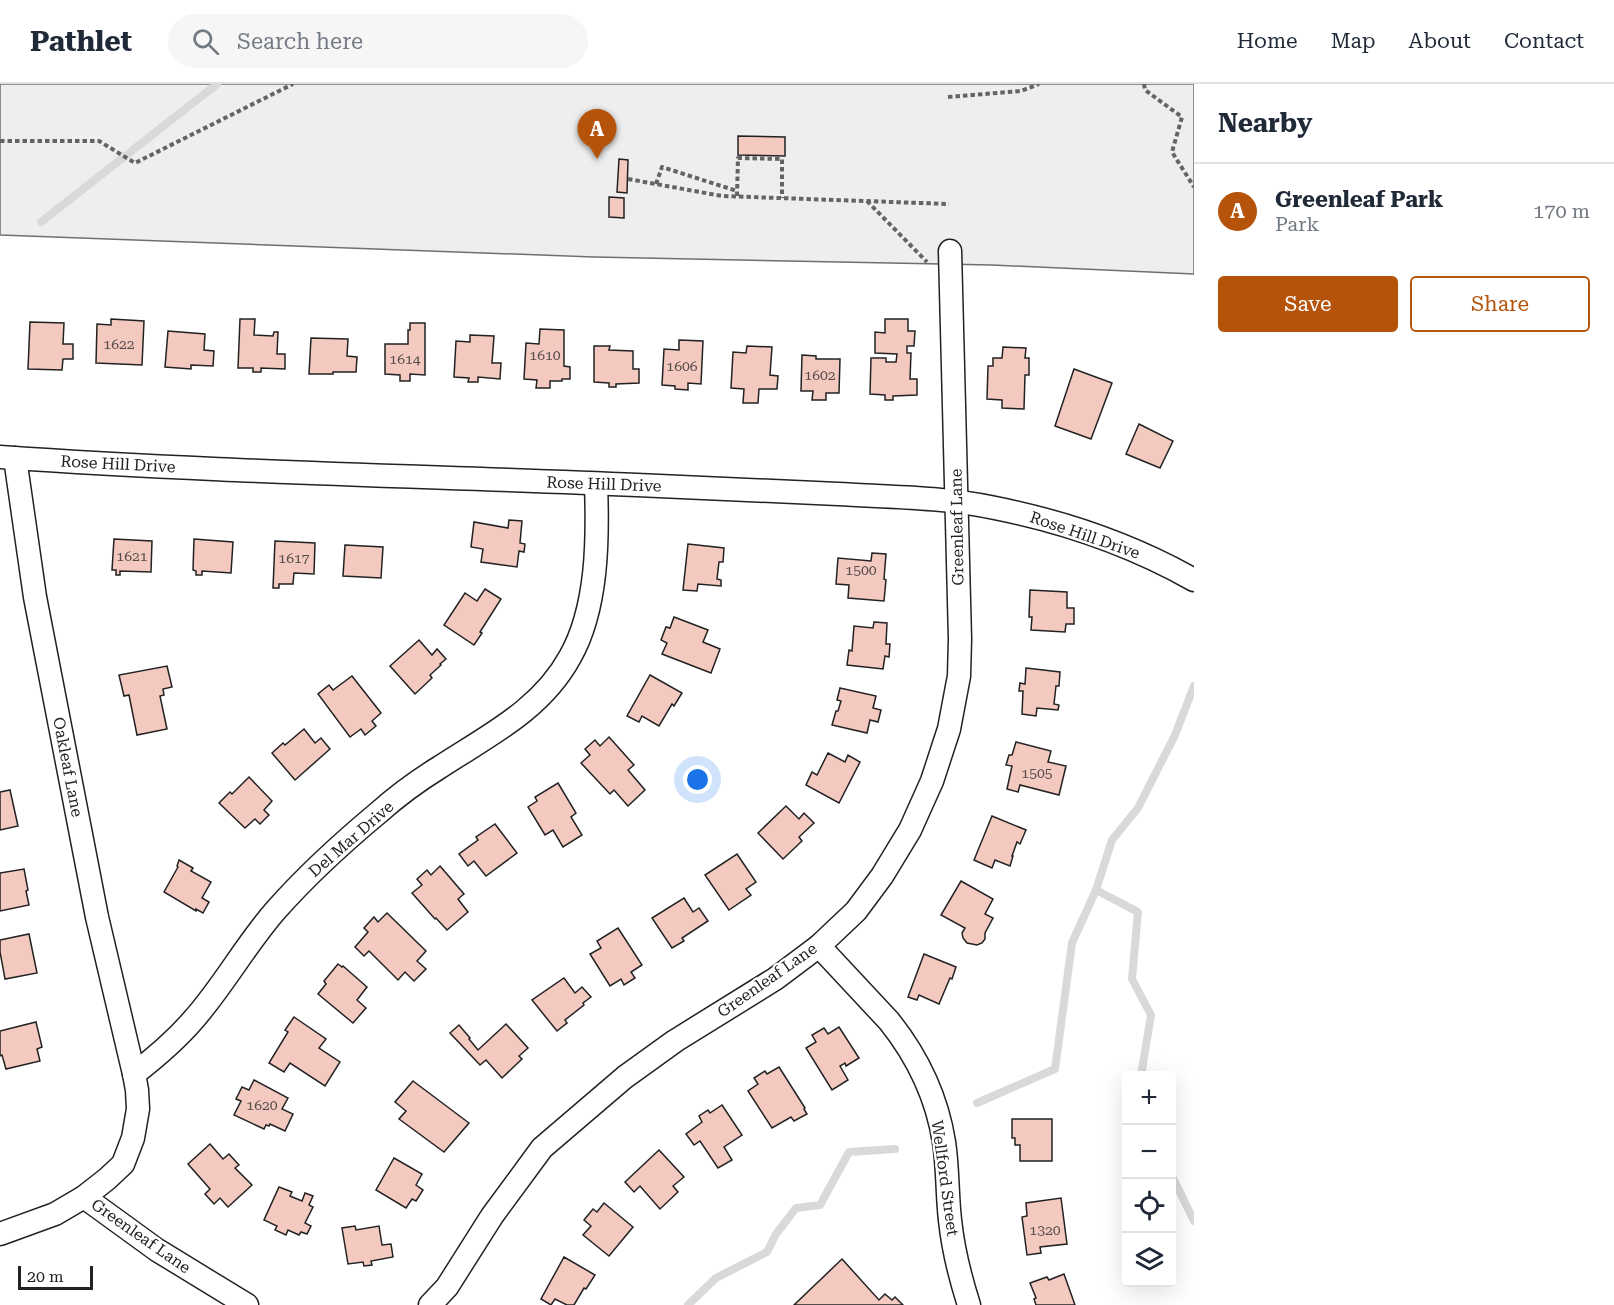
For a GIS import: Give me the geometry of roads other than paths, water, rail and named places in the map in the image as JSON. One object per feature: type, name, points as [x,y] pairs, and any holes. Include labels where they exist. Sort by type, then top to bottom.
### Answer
[{"type":"street","name":"Greenleaf Lane","points":[[430,1305],[447,1287],[492,1216],[542,1148],[625,1077],[675,1041],[775,979],[819,946],[856,911],[882,876],[910,830],[932,781],[949,729],[959,676],[950,251]]},
{"type":"street","name":"Rose Hill Drive","points":[[8,457],[142,466],[904,497],[956,502],[993,507],[1075,528],[1115,542],[1194,580]]},
{"type":"street","name":"Oakleaf Lane","points":[[8,457],[97,917],[134,1074]]},
{"type":"street","name":"Del Mar Drive","points":[[134,1074],[169,1047],[195,1018],[275,911],[315,869],[380,811],[438,768],[505,726],[532,706],[551,686],[570,657],[585,626],[592,584],[597,520],[596,484]]},
{"type":"street","name":"Wellford Street","points":[[819,946],[890,1022],[919,1067],[927,1085],[944,1141],[950,1221],[960,1278],[969,1305]]},
{"type":"street","points":[[84,1197],[123,1164],[133,1138],[138,1109],[134,1074]]},
{"type":"street","name":"Greenleaf Lane","points":[[0,1234],[55,1214],[84,1197],[157,1250],[247,1305]]},
{"type":"waterway","points":[[41,222],[217,84]]},
{"type":"waterway","points":[[1142,1071],[1151,1015],[1132,979],[1138,912],[1096,890],[1112,840],[1138,808],[1175,735],[1194,686]]},
{"type":"waterway","points":[[977,1103],[1055,1069],[1072,943],[1096,890]]},
{"type":"waterway","points":[[688,1305],[716,1278],[767,1252],[776,1234],[796,1208],[820,1205],[849,1152],[895,1149]]},
{"type":"waterway","points":[[1173,1179],[1194,1221]]},
{"type":"place","name":"Greenleaf Park","points":[[597,159]]}]
